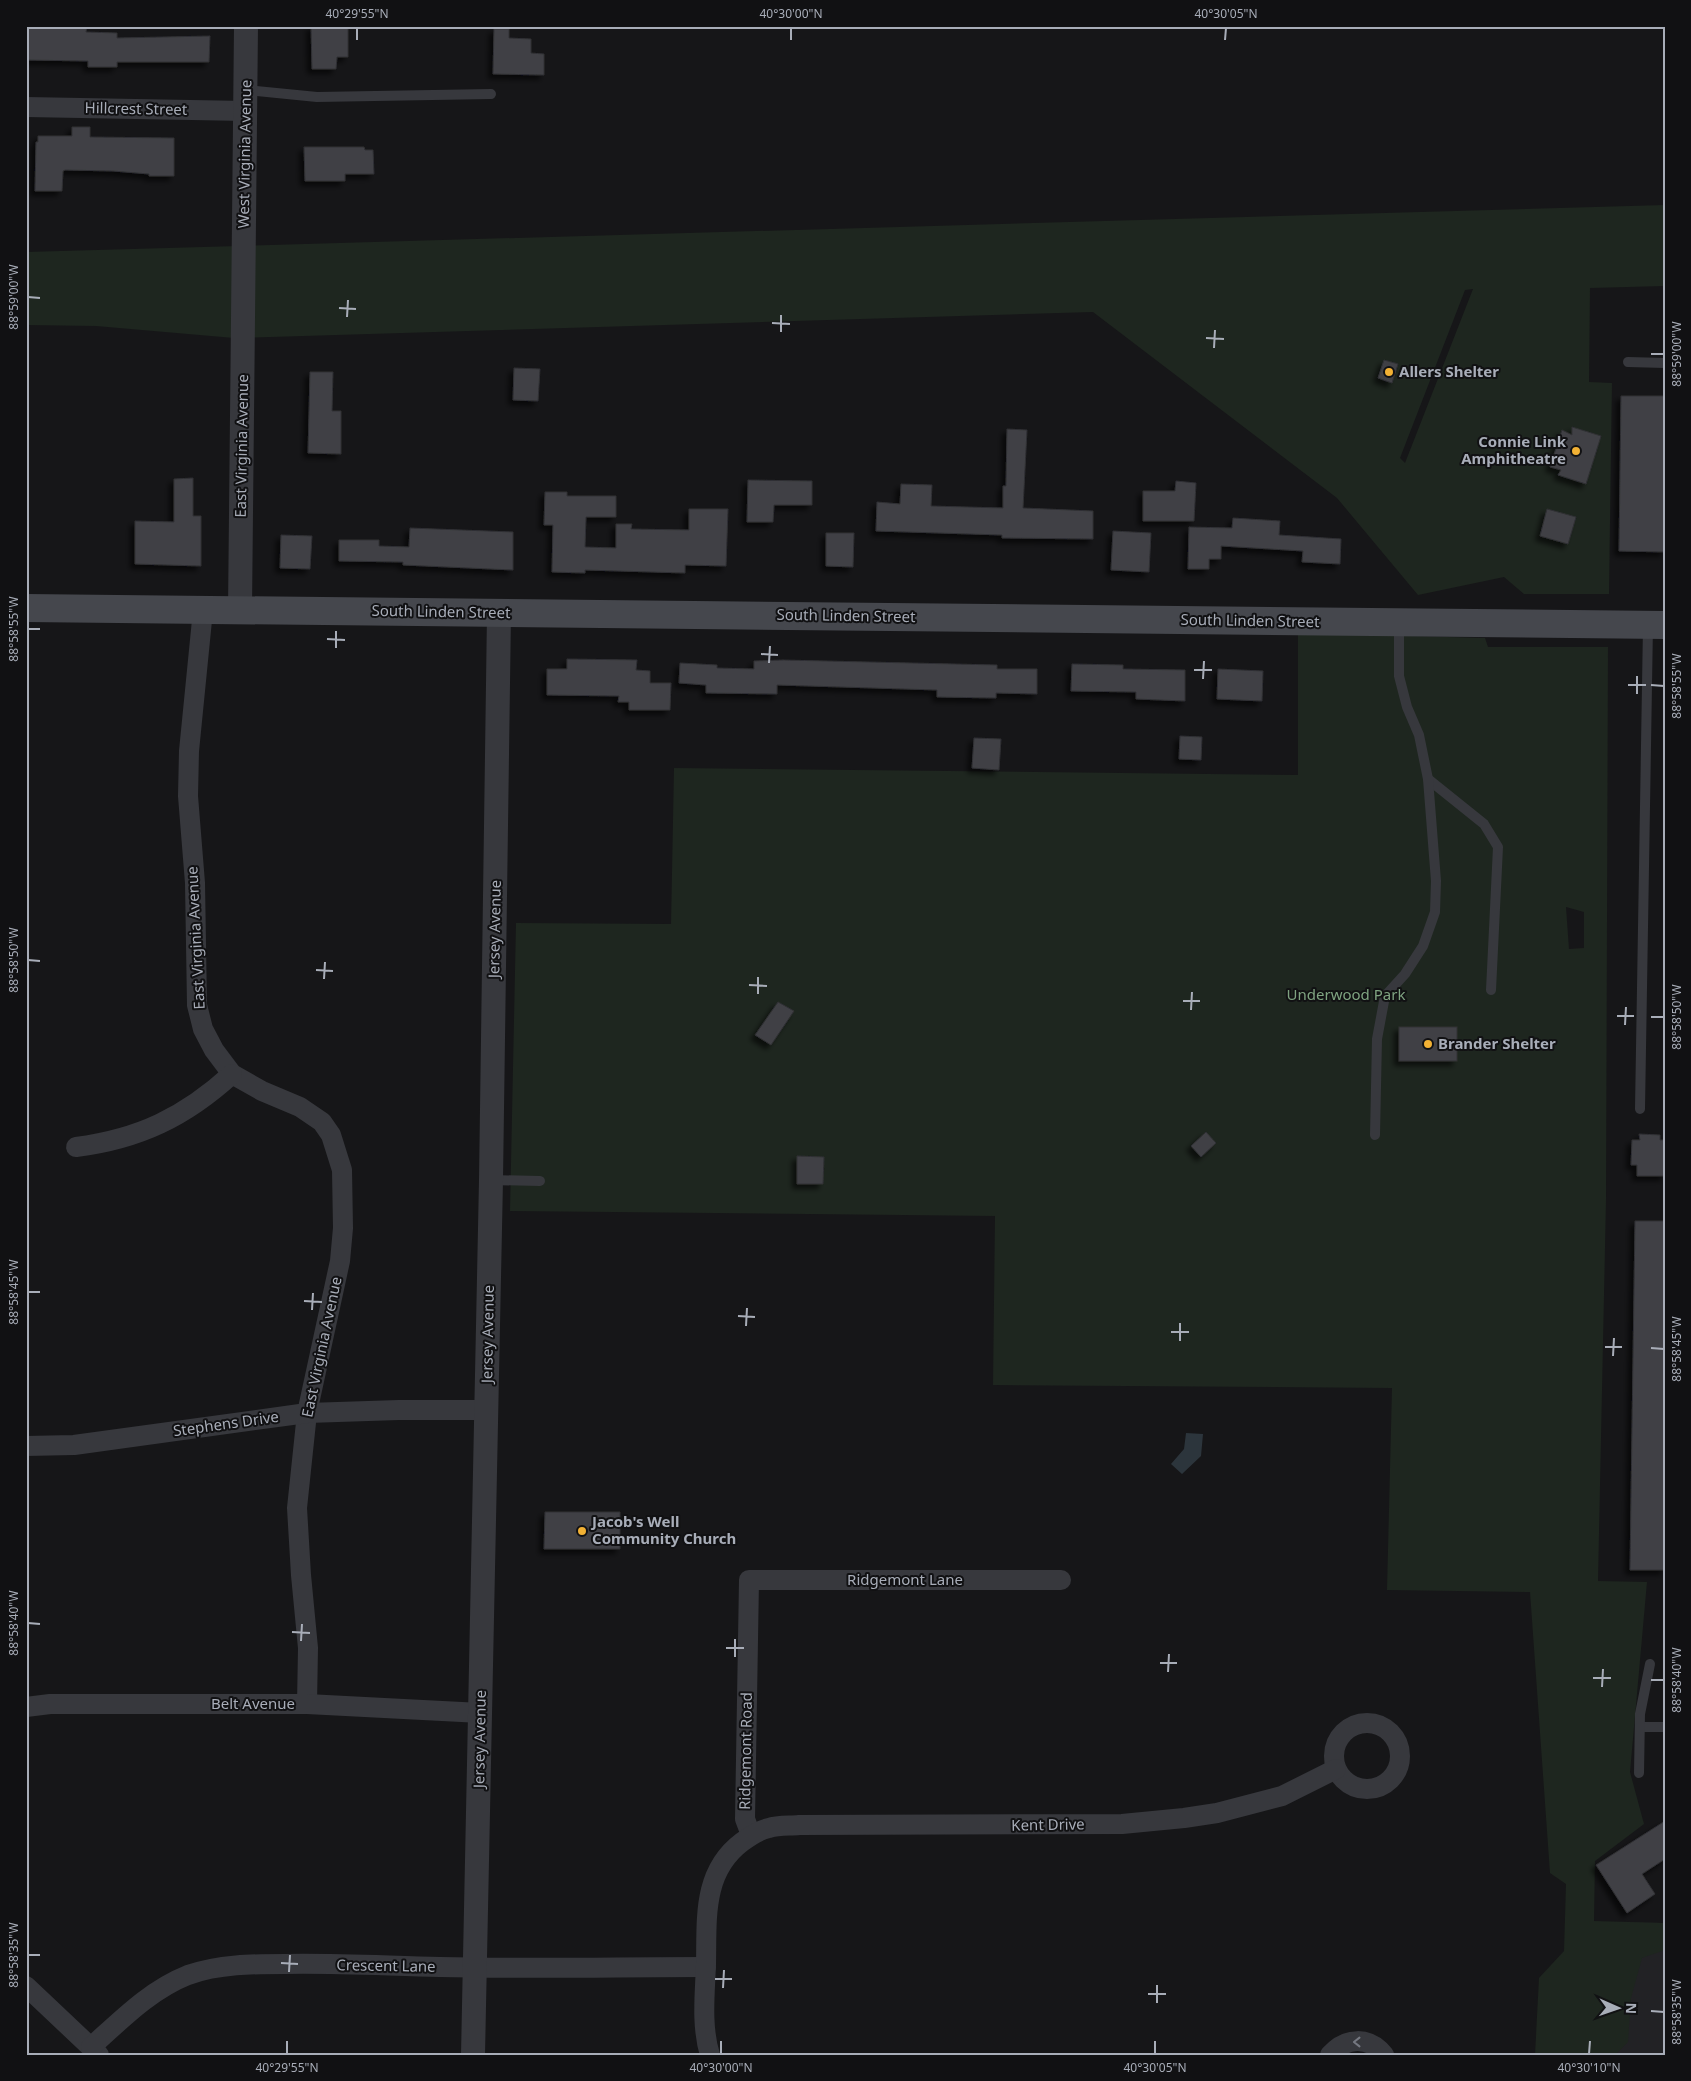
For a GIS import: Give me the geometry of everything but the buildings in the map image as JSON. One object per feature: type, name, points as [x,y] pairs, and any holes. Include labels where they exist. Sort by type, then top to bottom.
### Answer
[{"type":"main road","name":"South Linden Street","points":[[26,608],[1657,624]]},
{"type":"street","name":"West Virginia Avenue","points":[[244,281],[246,26]]},
{"type":"street","name":"Hillcrest Street","points":[[26,107],[246,100]]},
{"type":"street","name":"East Virginia Avenue","points":[[240,610],[244,281]]},
{"type":"street","name":"East Virginia Avenue","points":[[203,610],[189,751],[188,796],[195,883],[195,982],[197,1005],[203,1028],[214,1050],[232,1074],[262,1091],[300,1107],[322,1122],[331,1135],[342,1170],[343,1228],[340,1261],[307,1413],[297,1508],[308,1648],[307,1704]]},
{"type":"street","name":"Jersey Avenue","points":[[473,2055],[491,1180],[499,613]]},
{"type":"street","points":[[76,1146],[126,1138],[151,1129],[184,1112],[208,1096],[232,1074]]},
{"type":"street","name":"Stephens Drive","points":[[26,1446],[92,1443],[307,1413],[486,1410]]},
{"type":"street","name":"Ridgemont Lane","points":[[750,1580],[1061,1580]]},
{"type":"street","name":"Ridgemont Road","points":[[750,1580],[745,1819],[752,1835]]},
{"type":"street","name":"Belt Avenue","points":[[26,1707],[50,1704],[307,1704],[481,1713]]},
{"type":"street","name":"Kent Drive","points":[[752,1835],[769,1828],[799,1825],[1122,1824],[1184,1818],[1217,1813],[1282,1796],[1336,1769]]},
{"type":"street","points":[[710,2055],[706,2029],[706,1967],[708,1902],[711,1883],[719,1866],[733,1849],[752,1835]]},
{"type":"street","name":"Crescent Lane","points":[[95,2051],[138,2005],[167,1985],[189,1975],[216,1967],[304,1964],[474,1968],[706,1967]]},
{"type":"street","points":[[26,1986],[95,2051]]},
{"type":"street","points":[[1330,2055],[1337,2047],[1358,2040],[1369,2042],[1379,2048],[1384,2055]]},
{"type":"lane","points":[[246,100],[491,94]]},
{"type":"lane","points":[[1628,362],[1665,363]]},
{"type":"lane","points":[[1375,1135],[1377,1039],[1385,996],[1405,974],[1423,946],[1434,912],[1435,858],[1428,779],[1420,735],[1407,707],[1399,676],[1399,622]]},
{"type":"lane","points":[[1640,1110],[1657,624]]},
{"type":"lane","points":[[1428,779],[1484,824],[1498,846],[1491,990]]},
{"type":"lane","points":[[491,1180],[540,1181]]},
{"type":"lane","points":[[1639,1773],[1640,1727],[1650,1664]]},
{"type":"lane","points":[[1640,1727],[1665,1727]]},
{"type":"shaded area","points":[[1186,1433],[1203,1434],[1201,1456],[1182,1474],[1171,1464],[1184,1449]]},
{"type":"shaded area","points":[[1594,1922],[1665,1923],[1665,2055],[1592,2055]]},
{"type":"green space","points":[[1665,205],[1665,286],[1590,288],[1589,382],[1612,383],[1609,594],[1524,594],[1504,577],[1418,595],[1337,498],[1093,312],[234,338],[96,326],[26,325],[26,252]],"holes":[[[1473,289],[1405,463],[1400,458],[1465,290]]]},
{"type":"green space","name":"Underwood Park","points":[[1298,633],[1485,638],[1488,647],[1608,647],[1606,1200],[1598,1581],[1647,1582],[1630,1772],[1644,1824],[1595,1861],[1594,1921],[1665,1923],[1665,1950],[1642,1958],[1631,1998],[1628,2042],[1615,2055],[1535,2055],[1539,1978],[1564,1951],[1566,1884],[1550,1873],[1530,1592],[1387,1590],[1392,1388],[993,1385],[995,1216],[510,1211],[516,923],[671,924],[674,768],[1298,775]],"holes":[[[1566,907],[1584,912],[1584,948],[1569,949]]]},
{"type":"place","name":"Allers Shelter","points":[[1389,372]]},
{"type":"place","name":"Connie Link Amphitheatre","points":[[1576,451]]},
{"type":"place","name":"Brander Shelter","points":[[1428,1044]]},
{"type":"place","name":"Jacob's Well Community Church","points":[[582,1531]]}]
